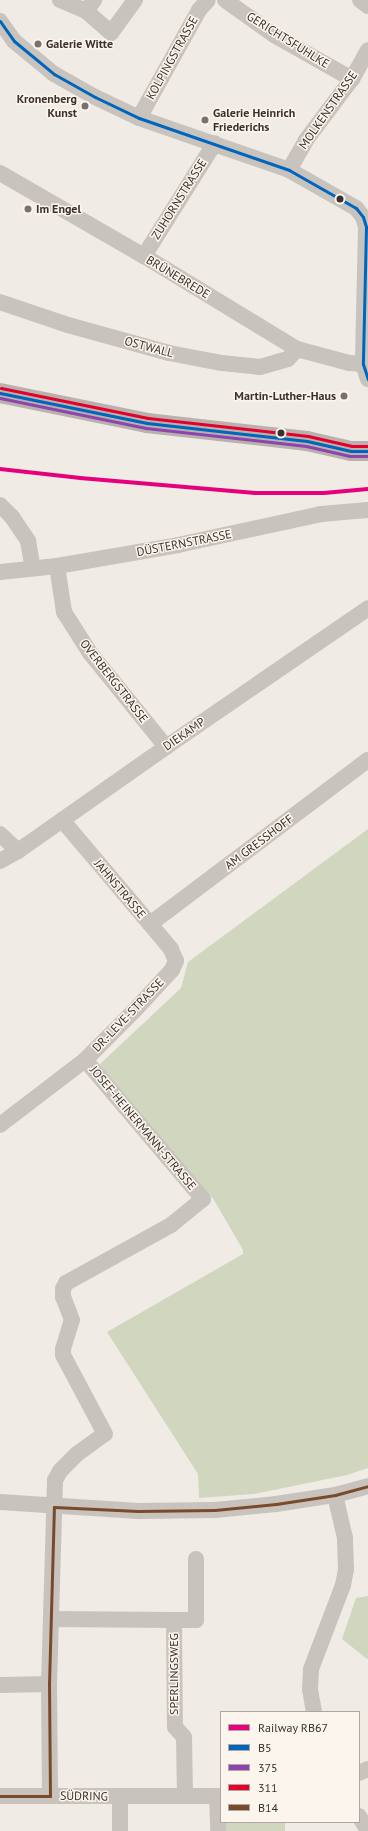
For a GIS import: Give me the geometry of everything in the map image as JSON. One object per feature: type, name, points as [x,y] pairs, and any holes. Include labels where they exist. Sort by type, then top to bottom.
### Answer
[{"type":"main road","points":[[0,393],[148,423],[307,441],[368,442]]},
{"type":"main road","points":[[307,441],[351,451],[368,451]]},
{"type":"street","points":[[60,0],[90,6],[111,33],[135,0]]},
{"type":"street","name":"GERICHTSFUHLKE","points":[[225,0],[274,35],[352,79]]},
{"type":"street","points":[[360,0],[368,6]]},
{"type":"street","name":"KOLPINGSTRASSE","points":[[140,118],[198,3]]},
{"type":"street","points":[[0,21],[14,41],[54,74],[95,97],[140,118],[289,170],[356,208],[365,216],[365,364]]},
{"type":"street","name":"MOLKENSTRASSE","points":[[289,170],[306,140],[352,79],[368,50]]},
{"type":"street","name":"ZUHORNSTRASSE","points":[[144,256],[215,143]]},
{"type":"street","name":"BRÜNEBREDE","points":[[0,173],[144,256],[297,348],[349,363],[365,364]]},
{"type":"street","name":"OSTWALL","points":[[0,302],[68,325],[169,354],[222,364],[260,368],[288,359],[297,348]]},
{"type":"street","points":[[0,505],[12,517],[28,541],[33,569]]},
{"type":"street","name":"DÜSTERNSTRASSE","points":[[0,572],[57,566],[178,545],[321,514],[368,510]]},
{"type":"street","name":"OVERBERGSTRASSE","points":[[57,566],[64,612],[90,653],[166,747]]},
{"type":"street","name":"DIEKAMP","points":[[0,861],[18,851],[368,608]]},
{"type":"street","name":"AM GRESSHOFF","points":[[150,924],[368,760]]},
{"type":"street","name":"JAHNSTRASSE","points":[[62,820],[171,949],[176,961]]},
{"type":"street","points":[[0,834],[18,851]]},
{"type":"street","name":"DR.-LEVE-STRASSE","points":[[0,1125],[85,1060],[144,1001],[172,970],[176,961]]},
{"type":"street","name":"JOSEF-HEINERMANN-STRASSE","points":[[54,1507],[55,1480],[60,1471],[77,1454],[105,1434],[63,1355],[63,1349],[72,1320],[63,1297],[66,1283],[171,1225],[203,1199],[85,1060]]},
{"type":"street","points":[[0,1502],[54,1507],[138,1511],[215,1510],[335,1495],[368,1486]]},
{"type":"street","points":[[314,1711],[310,1688],[311,1669],[343,1585],[346,1569],[345,1538],[335,1495]]},
{"type":"street","points":[[50,1796],[49,1684],[54,1507]]},
{"type":"street","name":"SPERLINGSWEG","points":[[51,1619],[196,1620],[196,1559]]},
{"type":"street","name":"SPERLINGSWEG","points":[[174,1620],[175,1726],[184,1737],[185,1796]]},
{"type":"street","points":[[0,1685],[49,1684]]},
{"type":"street","name":"SÜDRING","points":[[0,1796],[219,1796]]},
{"type":"street","name":"SÜDRING","points":[[120,1796],[120,1831]]},
{"type":"street","points":[[218,1831],[219,1796]]},
{"type":"street","points":[[360,1818],[368,1831]]},
{"type":"green space","points":[[368,829],[368,1468],[347,1475],[254,1494],[199,1498],[198,1474],[107,1332],[243,1254],[243,1250],[214,1200],[99,1065],[181,988],[188,962]]},
{"type":"green space","points":[[368,1596],[367,1659],[342,1639],[356,1598]]},
{"type":"green space","points":[[222,1823],[285,1823],[285,1831],[222,1831]]},
{"type":"rail line","name":"RB67","points":[[0,469],[80,478],[255,493],[324,493],[368,489]]},
{"type":"transit line","name":"B5","points":[[0,21],[14,41],[54,74],[95,97],[139,118],[289,170],[356,208],[363,217],[366,227],[363,364],[368,379]]},
{"type":"transit line","name":"311","points":[[1,388],[148,418],[308,436],[352,446],[368,446]]},
{"type":"transit line","name":"B5","points":[[0,393],[147,423],[307,441],[351,451],[368,451]]},
{"type":"transit line","name":"375","points":[[0,398],[146,428],[306,446],[350,456],[368,456]]},
{"type":"transit line","name":"B14","points":[[0,1796],[50,1796],[49,1684],[54,1507],[138,1511],[215,1510],[276,1504],[335,1495],[368,1486]]},
{"type":"place","name":"Galerie Witte","points":[[38,44]]},
{"type":"place","name":"Kronenberg Kunst","points":[[85,106]]},
{"type":"place","name":"Galerie Heinrich Friederichs","points":[[205,120]]},
{"type":"place","name":"Im Engel","points":[[28,209]]},
{"type":"place","name":"Martin-Luther-Haus","points":[[344,396]]}]
